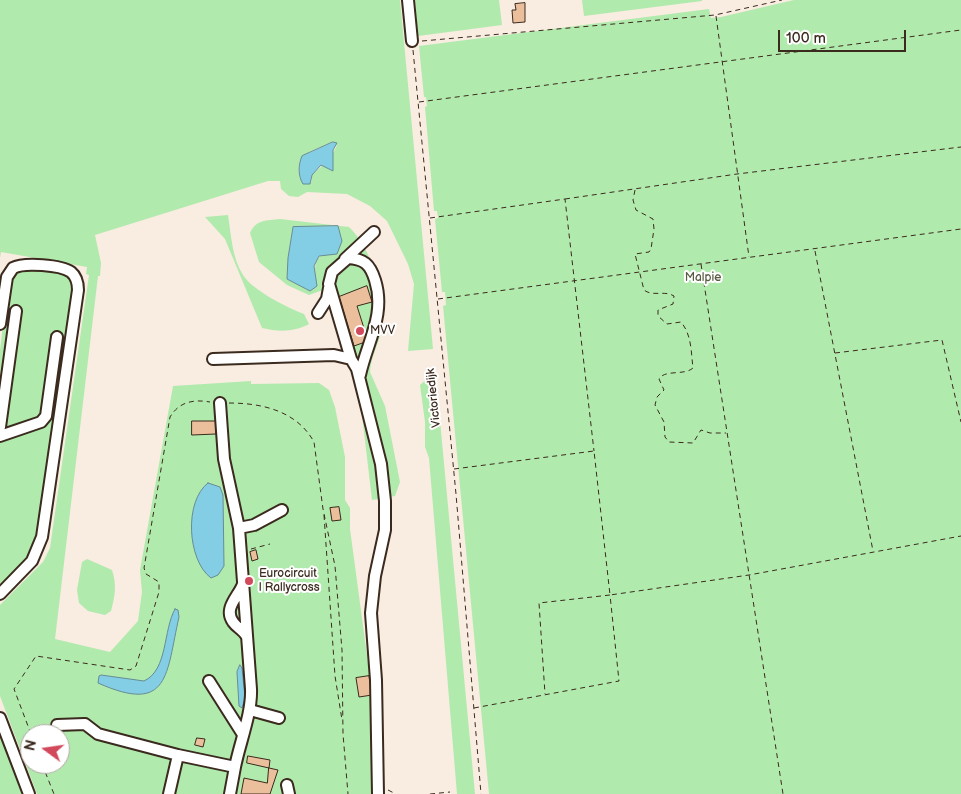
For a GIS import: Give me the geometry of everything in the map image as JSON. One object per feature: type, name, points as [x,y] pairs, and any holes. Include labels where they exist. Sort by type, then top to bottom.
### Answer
[{"type":"street","points":[[408,0],[412,41]]},
{"type":"street","points":[[318,313],[327,299],[332,272],[374,232]]},
{"type":"street","points":[[345,259],[365,261],[377,288],[378,308],[376,323],[359,376]]},
{"type":"street","points":[[0,324],[7,277],[13,268],[29,264],[62,269],[72,273],[77,280],[78,290],[42,537],[32,560],[0,594]]},
{"type":"street","points":[[329,287],[351,359],[359,376],[381,464],[385,501],[384,530],[372,592],[371,613],[376,680],[378,794]]},
{"type":"street","points":[[0,427],[16,311]]},
{"type":"street","points":[[0,436],[38,423],[46,416],[57,337]]},
{"type":"street","points":[[213,359],[334,356],[351,359]]},
{"type":"street","points":[[220,403],[224,459],[239,528],[244,583],[250,710],[242,733],[230,794]]},
{"type":"street","points":[[239,528],[254,525],[282,510]]},
{"type":"street","points":[[254,525],[266,528]]},
{"type":"street","points":[[244,583],[232,604],[230,613],[233,621],[247,638]]},
{"type":"street","points":[[209,681],[242,733]]},
{"type":"street","points":[[250,710],[280,718]]},
{"type":"street","points":[[0,718],[30,794]]},
{"type":"street","points":[[70,725],[85,724],[98,734],[178,755],[235,767]]},
{"type":"street","points":[[169,794],[178,755]]},
{"type":"path","points":[[412,41],[715,15],[782,0]]},
{"type":"path","points":[[715,15],[749,258]]},
{"type":"path","points":[[418,102],[961,30]]},
{"type":"path","name":"Victoriedijk","points":[[412,41],[454,469],[473,708],[482,794]]},
{"type":"path","points":[[429,218],[737,174],[961,147]]},
{"type":"path","points":[[635,190],[633,200],[636,210],[653,219],[654,224],[651,249],[649,252],[635,254],[644,290],[647,293],[668,293],[674,296],[673,304],[661,307],[658,310],[658,316],[666,324],[681,322],[685,326],[691,346],[693,368],[685,373],[664,375],[659,380],[664,390],[657,397],[655,405],[664,422],[666,440],[688,444],[696,441],[701,430],[710,433],[727,433]]},
{"type":"path","points":[[473,708],[619,681],[566,199]]},
{"type":"path","points":[[437,299],[961,229]]},
{"type":"path","points":[[814,249],[873,552]]},
{"type":"path","points":[[700,264],[783,794]]},
{"type":"path","points":[[834,353],[942,340],[961,422]]},
{"type":"path","points":[[27,724],[14,689],[36,656],[130,670],[136,666],[159,592],[159,582],[146,574],[144,568],[170,417],[177,408],[188,402],[202,401],[273,408],[297,422],[309,434],[317,453],[335,676],[343,723]]},
{"type":"path","points":[[454,469],[594,451]]},
{"type":"path","points":[[323,510],[335,566],[342,650],[343,723],[348,794]]},
{"type":"path","points":[[545,694],[539,603],[749,575],[961,536]]},
{"type":"path","points":[[241,552],[270,544]]},
{"type":"path","points":[[46,774],[54,794]]},
{"type":"path","points":[[430,794],[450,792]]},
{"type":"green space","points":[[0,0],[400,0],[433,349],[408,351],[414,284],[408,264],[387,221],[370,206],[347,194],[307,192],[298,197],[289,196],[281,189],[280,181],[268,181],[95,235],[101,263],[100,276],[98,276],[55,639],[110,652],[138,621],[142,592],[140,570],[173,386],[251,381],[251,384],[319,383],[329,390],[335,407],[345,457],[345,500],[350,508],[350,529],[368,663],[372,668],[376,794],[37,794],[29,774],[70,774],[70,724],[20,724],[20,749],[0,696],[0,605],[43,562],[50,548],[89,275],[86,274],[87,267],[1,252],[0,258]],"holes":[[[333,142],[337,145],[333,153],[333,171],[323,165],[312,175],[311,183],[300,179],[299,163],[311,151]]]},
{"type":"green space","points":[[415,0],[499,0],[502,25],[418,36]]},
{"type":"green space","points":[[582,0],[702,0],[702,1],[584,16]]},
{"type":"green space","name":"Malpie","points":[[794,0],[961,0],[961,794],[489,794],[443,306],[446,305],[445,292],[442,292],[435,219],[438,218],[437,211],[434,211],[425,107],[427,106],[426,97],[424,97],[419,46],[709,9],[711,18],[721,17]]},
{"type":"green space","points":[[228,215],[234,254],[243,275],[254,287],[280,303],[304,314],[309,324],[298,329],[286,331],[262,328],[225,239],[205,217]]},
{"type":"green space","points":[[280,219],[349,227],[357,235],[370,258],[382,299],[383,323],[370,372],[385,406],[400,482],[395,496],[372,500],[360,398],[352,358],[333,292],[320,291],[309,295],[287,285],[259,262],[250,233],[252,228],[258,223]],"holes":[[[293,227],[338,227],[342,241],[318,258],[315,269],[316,286],[288,258]]]},
{"type":"green space","points":[[27,267],[69,274],[75,284],[42,523],[34,552],[0,591],[0,350],[8,284],[11,275]]},
{"type":"green space","points":[[428,378],[436,378],[475,794],[457,794],[429,458],[425,447],[425,422],[420,385]]},
{"type":"green space","points":[[87,559],[112,570],[115,581],[114,595],[111,611],[105,615],[88,611],[79,603],[77,590],[82,562]]},
{"type":"green space","points":[[0,727],[27,794],[0,794]]},
{"type":"water","points":[[333,142],[337,143],[333,150],[333,171],[321,165],[312,175],[310,184],[303,184],[299,170],[302,156]]},
{"type":"water","points":[[338,226],[342,241],[337,254],[319,256],[314,266],[317,286],[310,291],[287,279],[293,227]]},
{"type":"water","points":[[208,483],[220,487],[223,495],[224,566],[218,575],[211,578],[197,558],[193,545],[192,530],[192,516],[195,503],[200,492]]},
{"type":"water","points":[[175,609],[178,610],[179,617],[167,671],[161,683],[152,691],[139,694],[122,692],[98,683],[99,676],[101,675],[144,681],[152,676],[161,659],[168,628]]},
{"type":"water","points":[[240,665],[242,668],[245,698],[242,708],[239,706],[237,672]]},
{"type":"building","points":[[525,3],[525,22],[513,23],[512,10],[516,10],[515,4]]},
{"type":"building","points":[[367,286],[372,302],[357,306],[368,341],[354,346],[339,297]]},
{"type":"building","points":[[192,421],[216,421],[216,434],[192,435]]},
{"type":"building","points":[[339,507],[341,520],[332,521],[330,508]]},
{"type":"building","points":[[256,550],[258,559],[252,561],[250,552]]},
{"type":"building","points":[[369,676],[372,695],[359,697],[356,678]]},
{"type":"building","points":[[197,738],[205,739],[203,747],[195,745]]},
{"type":"building","points":[[248,756],[270,760],[269,768],[247,763]]},
{"type":"building","points":[[269,768],[278,770],[270,794],[241,794],[244,778],[267,783]]},
{"type":"place","name":"MVV","points":[[360,331]]},
{"type":"place","name":"Eurocircuit | Rallycross","points":[[249,581]]}]
